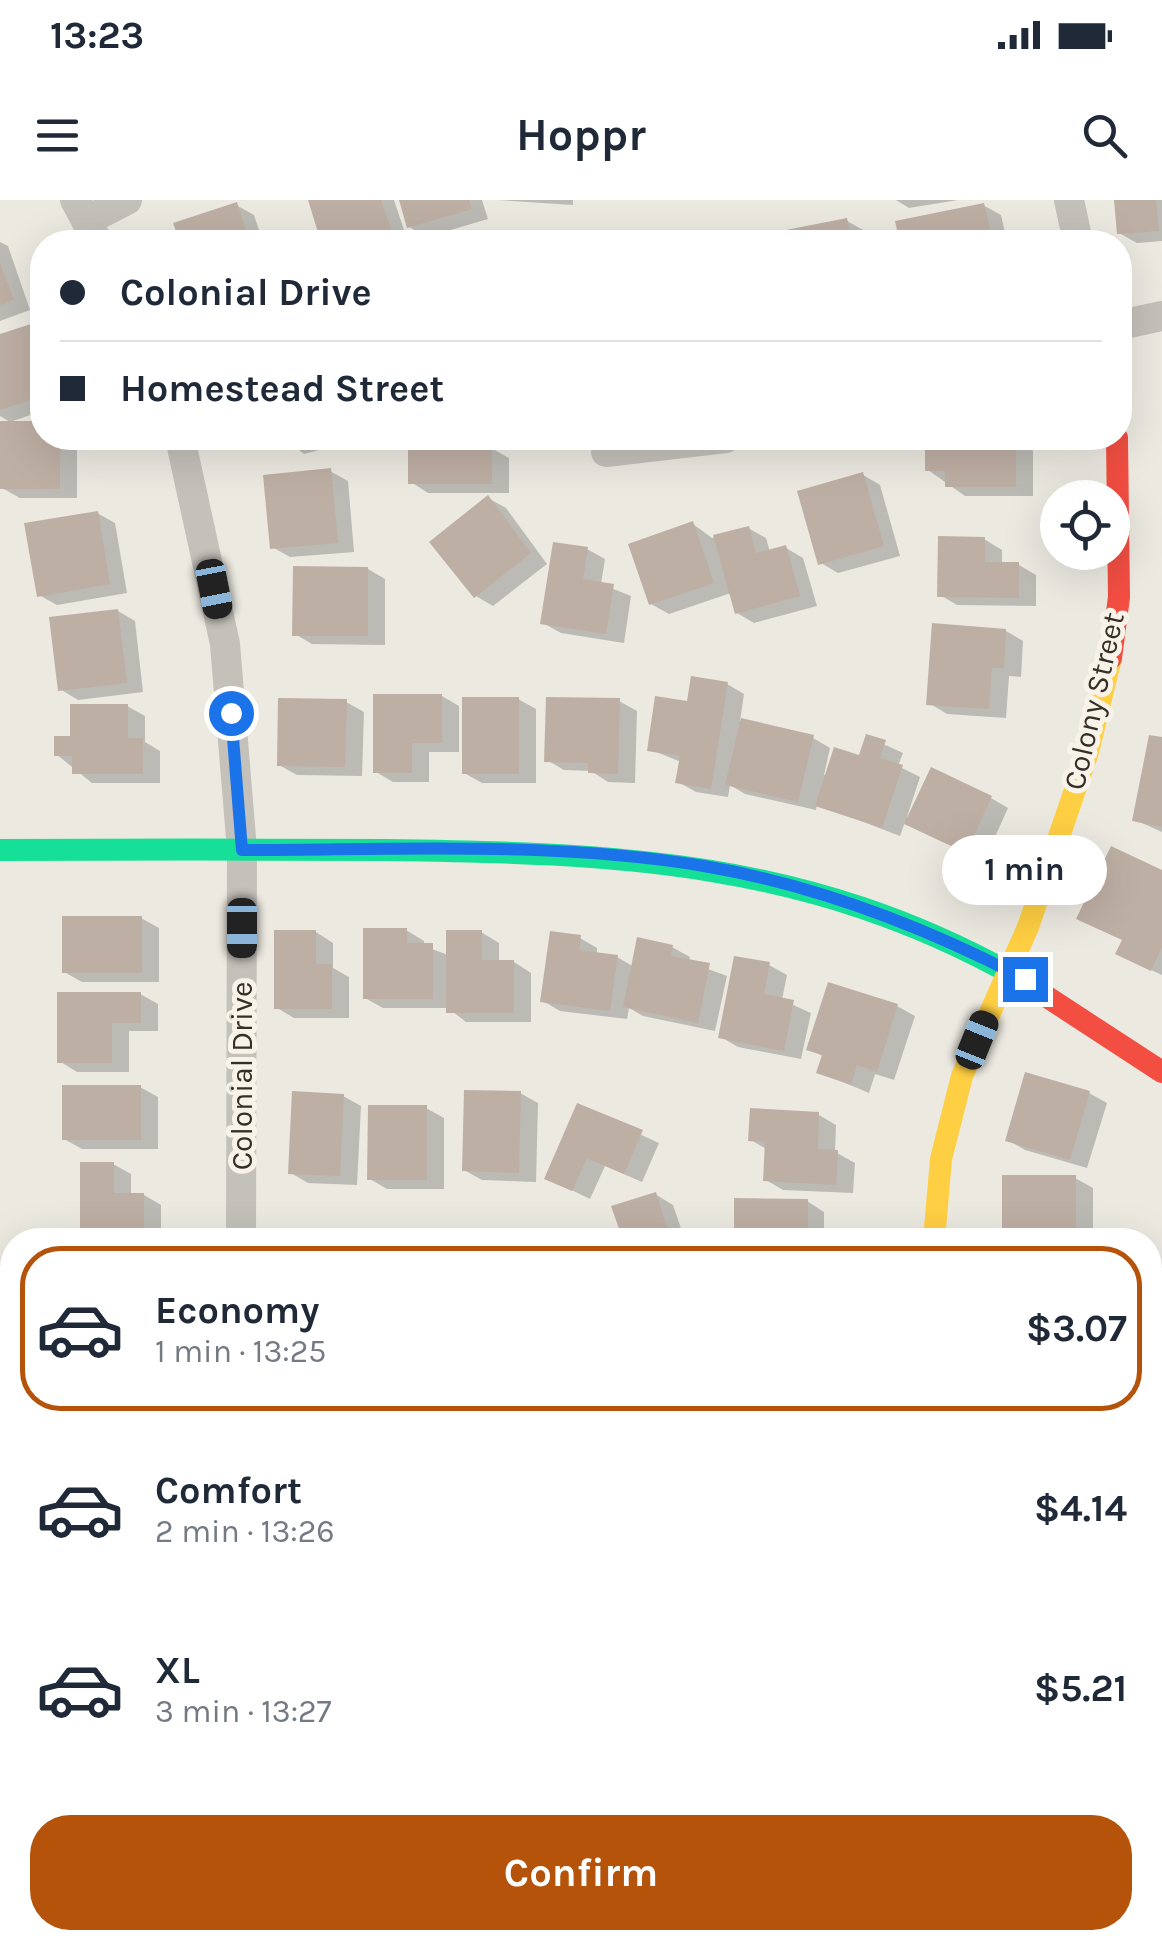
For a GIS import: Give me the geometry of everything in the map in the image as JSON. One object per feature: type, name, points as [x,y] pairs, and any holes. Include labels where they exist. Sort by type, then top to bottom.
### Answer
[{"type":"street","points":[[87,221],[128,200]]},
{"type":"street","points":[[1069,200],[1075,230]]},
{"type":"street","points":[[1132,322],[1162,316]]},
{"type":"street","name":"Colonial Drive","points":[[183,450],[225,644],[242,850],[241,1228]]},
{"type":"street","points":[[606,452],[623,450]]},
{"type":"street","name":"Colony Street","points":[[935,1228],[941,1159],[958,1093],[1006,969],[1028,927],[1088,752],[1114,644],[1119,597],[1118,450]]},
{"type":"street","points":[[0,850],[594,854],[704,866],[815,891],[1006,969],[1077,1009],[1162,1072]]},
{"type":"building","points":[[308,200],[381,200],[391,229],[388,230],[317,230]]},
{"type":"building","points":[[399,200],[469,200],[472,209],[407,228]]},
{"type":"building","points":[[1114,200],[1156,200],[1159,231],[1117,230]]},
{"type":"building","points":[[237,202],[246,230],[176,230],[173,223]]},
{"type":"building","points":[[984,203],[990,230],[897,230],[895,221]]},
{"type":"building","points":[[847,218],[850,230],[786,230]]},
{"type":"building","points":[[0,262],[14,300],[0,305]]},
{"type":"building","points":[[30,324],[30,400],[0,410],[0,334]]},
{"type":"building","points":[[0,421],[30,421],[30,450],[60,450],[60,489],[0,489]]},
{"type":"building","points":[[408,450],[492,450],[492,484],[408,484]]},
{"type":"building","points":[[925,450],[1016,450],[1016,487],[945,487],[945,471],[925,471]]},
{"type":"building","points":[[331,468],[338,543],[270,549],[263,475]]},
{"type":"building","points":[[863,472],[884,546],[818,565],[797,491]]},
{"type":"building","points":[[488,495],[531,553],[474,598],[429,542]]},
{"type":"building","points":[[98,511],[110,584],[37,597],[24,523]]},
{"type":"building","points":[[693,521],[714,583],[649,605],[628,544]]},
{"type":"building","points":[[749,526],[756,553],[786,545],[800,596],[735,614],[713,535]]},
{"type":"building","points":[[938,536],[985,537],[985,562],[1019,562],[1019,598],[937,597]]},
{"type":"building","points":[[553,542],[588,547],[583,579],[614,584],[606,634],[540,624]]},
{"type":"building","points":[[293,566],[368,567],[368,636],[292,636]]},
{"type":"building","points":[[118,609],[127,683],[58,691],[49,617]]},
{"type":"building","points":[[932,623],[1006,629],[1004,668],[992,668],[989,709],[926,705]]},
{"type":"building","points":[[691,676],[728,682],[711,789],[675,783],[680,756],[647,751],[655,696],[687,701]]},
{"type":"building","points":[[373,694],[442,694],[442,743],[412,743],[412,773],[373,773]]},
{"type":"building","points":[[462,697],[519,697],[519,774],[462,774]]},
{"type":"building","points":[[546,697],[620,698],[618,774],[588,773],[588,763],[544,762]]},
{"type":"building","points":[[278,698],[347,699],[345,767],[277,766]]},
{"type":"building","points":[[70,704],[128,704],[128,738],[143,738],[143,774],[72,774],[72,756],[54,756],[54,736],[70,736]]},
{"type":"building","points":[[741,718],[814,735],[798,802],[725,785]]},
{"type":"building","points":[[866,734],[886,740],[880,758],[903,765],[882,828],[815,806],[834,747],[859,755]]},
{"type":"building","points":[[1149,735],[1162,737],[1162,827],[1132,821]]},
{"type":"building","points":[[931,767],[992,796],[966,853],[904,824]]},
{"type":"building","points":[[1111,846],[1162,870],[1162,947],[1151,971],[1115,954],[1122,940],[1076,919]]},
{"type":"building","points":[[62,916],[142,916],[142,973],[62,973]]},
{"type":"building","points":[[363,928],[407,928],[407,943],[433,943],[433,999],[363,999]]},
{"type":"building","points":[[274,930],[316,930],[316,964],[332,964],[332,1009],[274,1009]]},
{"type":"building","points":[[446,930],[482,930],[482,960],[514,960],[514,1013],[446,1013]]},
{"type":"building","points":[[550,931],[581,935],[579,950],[618,955],[610,1011],[540,1002]]},
{"type":"building","points":[[637,937],[673,945],[671,956],[710,963],[698,1023],[623,1007]]},
{"type":"building","points":[[734,956],[770,962],[764,994],[794,1000],[784,1051],[718,1038]]},
{"type":"building","points":[[828,982],[898,1004],[877,1072],[857,1065],[851,1085],[816,1073],[822,1055],[806,1050]]},
{"type":"building","points":[[57,992],[141,992],[141,1023],[112,1023],[112,1063],[57,1063]]},
{"type":"building","points":[[1025,1072],[1090,1091],[1070,1160],[1005,1141]]},
{"type":"building","points":[[62,1085],[141,1085],[141,1140],[62,1140]]},
{"type":"building","points":[[464,1090],[521,1091],[519,1173],[462,1171]]},
{"type":"building","points":[[292,1091],[344,1094],[340,1176],[288,1174]]},
{"type":"building","points":[[577,1103],[643,1130],[624,1174],[587,1158],[572,1191],[544,1179]]},
{"type":"building","points":[[368,1105],[427,1105],[427,1180],[367,1180]]},
{"type":"building","points":[[750,1108],[819,1112],[818,1149],[838,1150],[836,1185],[763,1181],[765,1142],[748,1141]]},
{"type":"building","points":[[80,1162],[114,1162],[114,1193],[144,1193],[144,1228],[80,1228]]},
{"type":"building","points":[[1002,1175],[1076,1175],[1076,1228],[1002,1228]]},
{"type":"building","points":[[656,1192],[667,1228],[619,1228],[611,1206]]},
{"type":"building","points":[[734,1198],[808,1199],[808,1228],[734,1228]]},
{"type":"traffic: fast","points":[[0,850],[386,850],[632,861],[786,886],[862,908],[938,937],[1015,976]]},
{"type":"traffic: slow","points":[[935,1228],[941,1159],[962,1076],[1028,927],[1088,752],[1111,658]]},
{"type":"traffic: jam","points":[[1111,658],[1119,597],[1117,450]]},
{"type":"traffic: jam","points":[[1015,976],[1162,1072]]},
{"type":"route","points":[[231,713],[242,850],[594,854],[704,866],[815,891],[884,916],[1025,979]]}]
